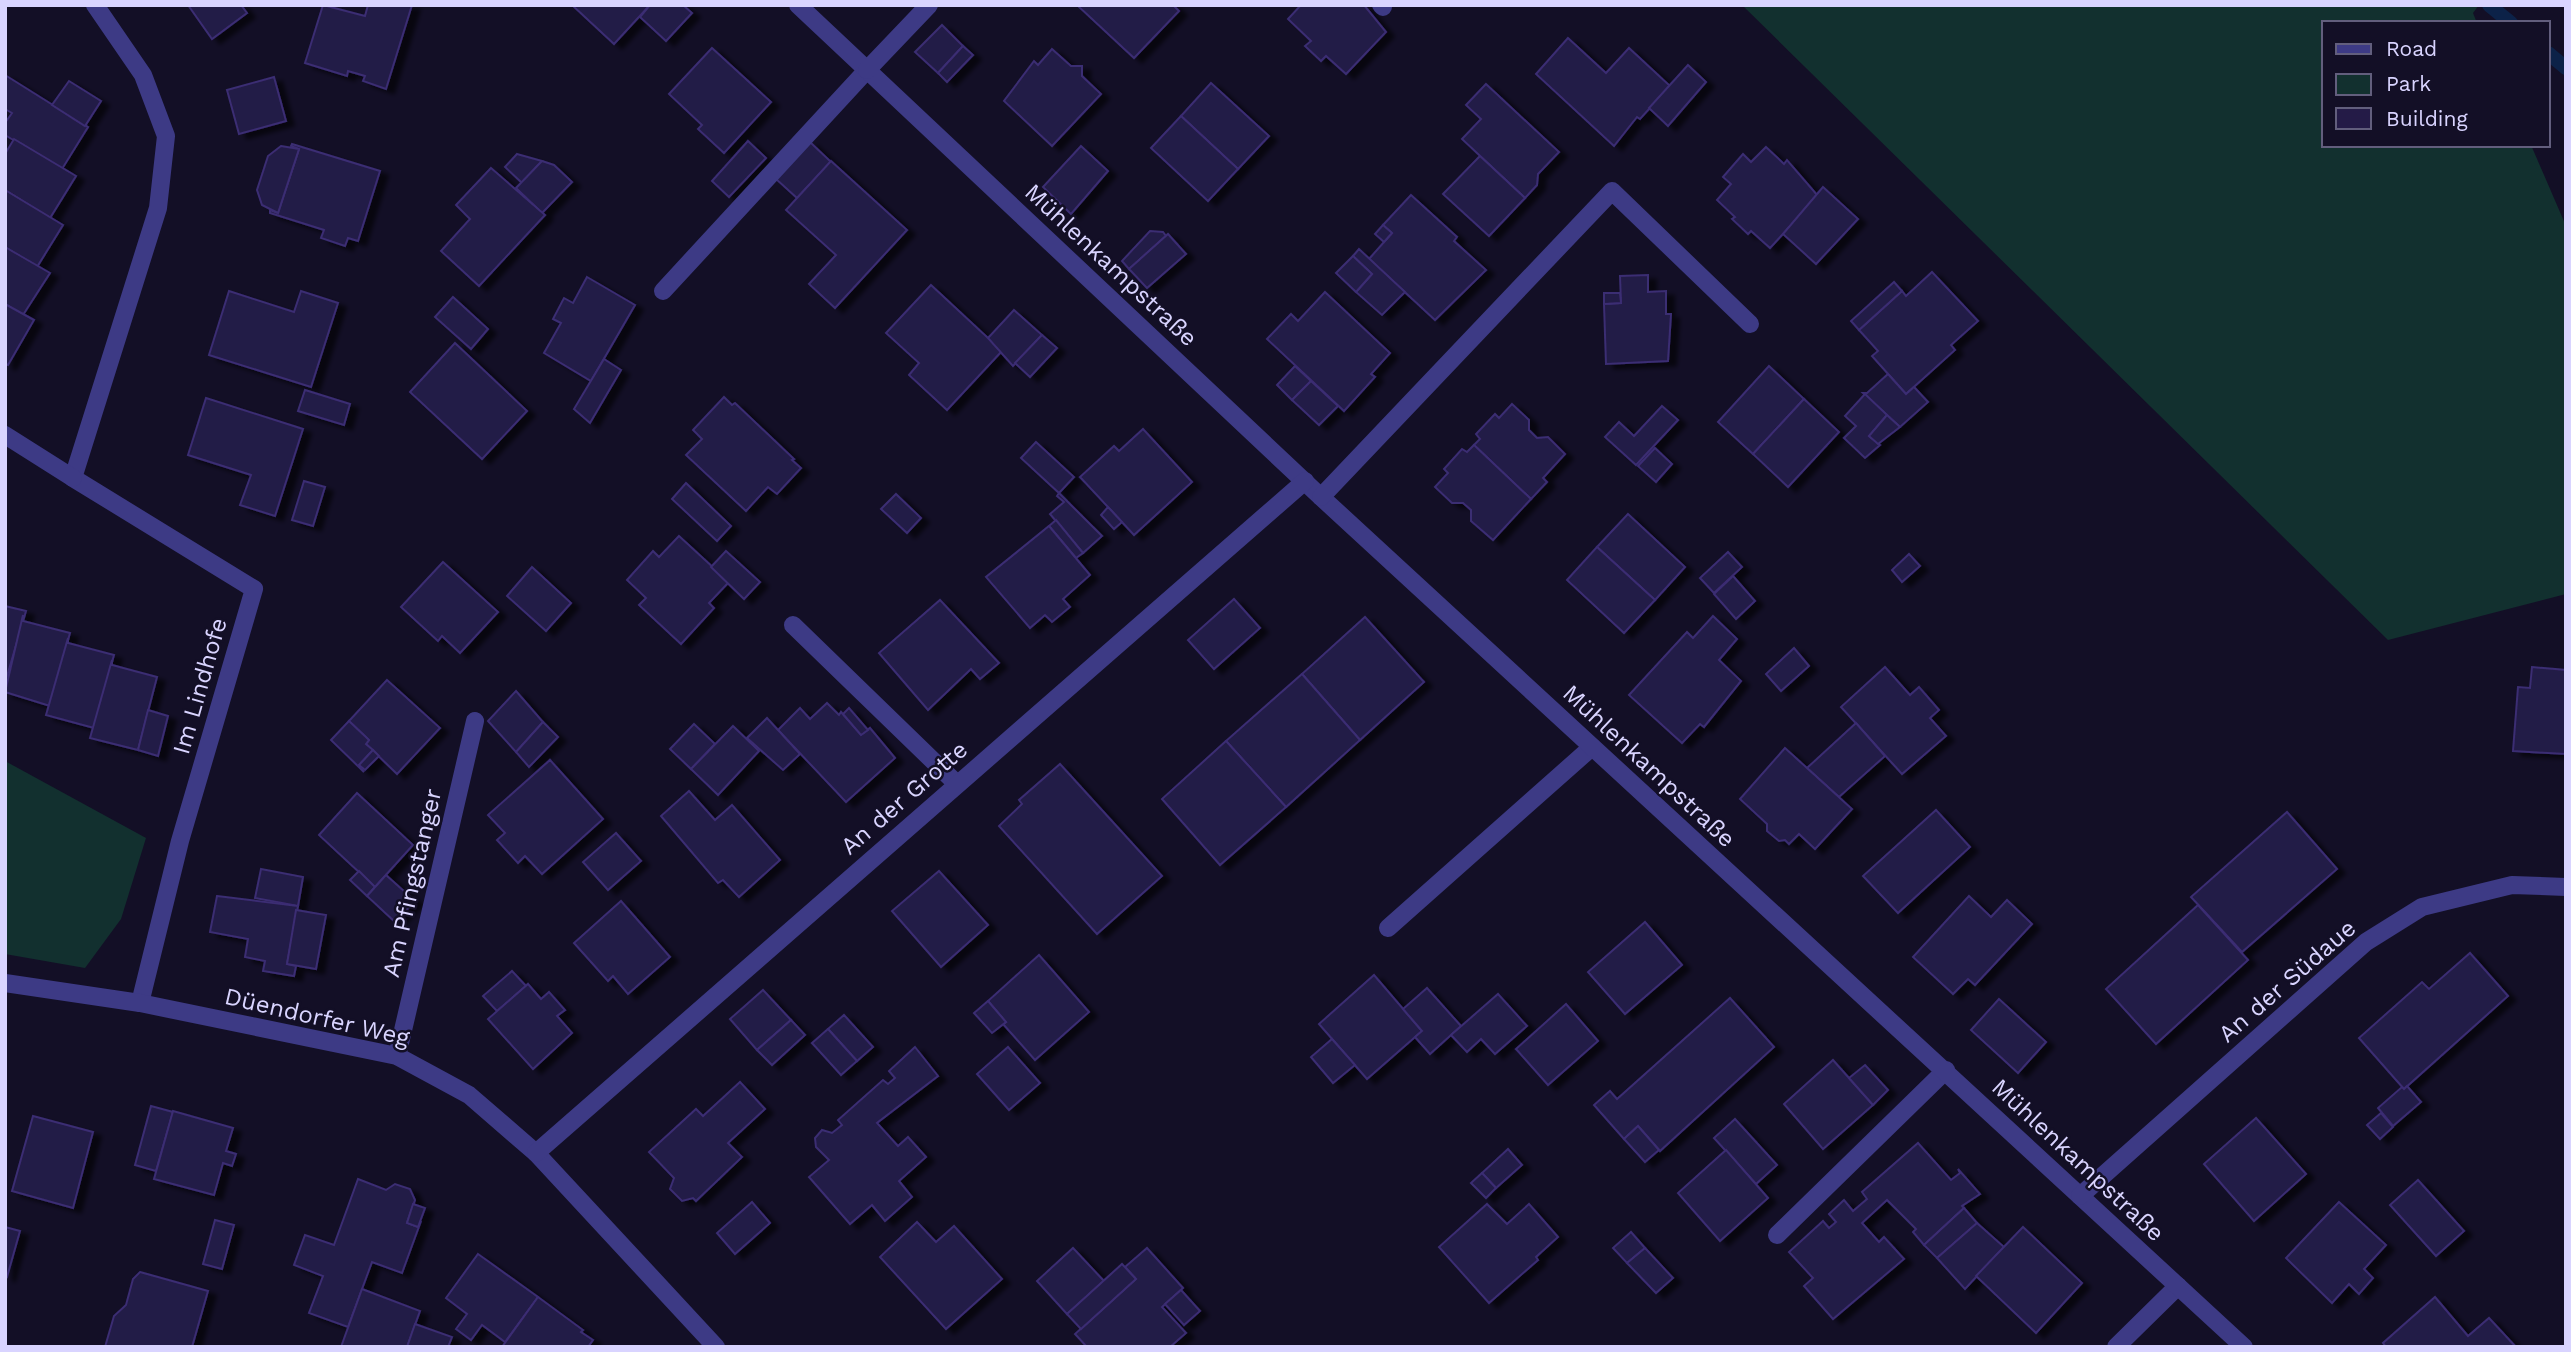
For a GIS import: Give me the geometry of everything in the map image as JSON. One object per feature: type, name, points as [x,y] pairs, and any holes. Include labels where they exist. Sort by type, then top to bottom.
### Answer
[{"type":"street","points":[[73,478],[158,208],[166,136],[143,75],[95,5]]},
{"type":"street","name":"Mühlenkampstraße","points":[[798,5],[1321,497],[2244,1347]]},
{"type":"street","points":[[663,290],[929,5]]},
{"type":"street","points":[[1321,497],[1612,191],[1750,324]]},
{"type":"street","name":"Im Lindhofe","points":[[5,435],[254,589],[180,841],[141,1003]]},
{"type":"street","name":"An der Grotte","points":[[536,1153],[1305,481]]},
{"type":"street","points":[[793,625],[957,784]]},
{"type":"street","name":"Am Pfingstanger","points":[[397,1056],[475,721]]},
{"type":"street","points":[[1388,928],[1592,747]]},
{"type":"street","name":"An der Südaue","points":[[2080,1196],[2366,942],[2422,906],[2512,885],[2566,887]]},
{"type":"street","name":"Düendorfer Weg","points":[[5,983],[141,1003],[397,1056],[469,1095],[536,1153],[716,1347]]},
{"type":"street","points":[[1777,1235],[1945,1070]]},
{"type":"street","points":[[2116,1347],[2178,1286]]},
{"type":"green space","points":[[1742,5],[2479,5],[2473,13],[2476,21],[2322,21],[2322,147],[2532,147],[2566,226],[2566,594],[2388,640]]},
{"type":"green space","points":[[5,761],[146,838],[121,919],[85,968],[5,954]]},
{"type":"building","points":[[188,5],[241,5],[247,13],[212,39]]},
{"type":"building","points":[[323,5],[365,16],[368,5],[412,5],[386,89],[363,81],[365,76],[348,71],[347,76],[305,63]]},
{"type":"building","points":[[572,5],[650,5],[614,44]]},
{"type":"building","points":[[650,5],[683,5],[692,13],[666,41],[640,17]]},
{"type":"building","points":[[1173,5],[1179,11],[1134,58],[1078,6]]},
{"type":"building","points":[[1301,5],[1364,5],[1386,32],[1346,74],[1326,56],[1321,61],[1305,46],[1311,41],[1288,19]]},
{"type":"building","points":[[942,25],[963,46],[938,73],[915,52]]},
{"type":"building","points":[[1568,38],[1606,73],[1629,48],[1670,86],[1640,119],[1637,117],[1614,146],[1536,74]]},
{"type":"building","points":[[963,46],[973,55],[947,82],[938,73]]},
{"type":"building","points":[[712,48],[771,102],[724,153],[698,129],[702,125],[669,94]]},
{"type":"building","points":[[1052,49],[1071,66],[1082,66],[1082,76],[1101,94],[1052,146],[1004,101],[1034,61],[1038,65]]},
{"type":"building","points":[[1688,65],[1706,82],[1668,126],[1649,108]]},
{"type":"building","points":[[5,75],[88,127],[62,169],[5,135],[5,123],[12,113],[5,109]]},
{"type":"building","points":[[274,77],[286,121],[239,134],[227,90]]},
{"type":"building","points":[[69,81],[101,101],[85,126],[52,105]]},
{"type":"building","points":[[1211,83],[1269,136],[1238,169],[1181,116]]},
{"type":"building","points":[[1486,84],[1559,152],[1538,174],[1537,185],[1525,198],[1462,139],[1481,119],[1466,105]]},
{"type":"building","points":[[1181,116],[1238,169],[1208,201],[1151,148]]},
{"type":"building","points":[[14,139],[76,176],[50,218],[5,190],[5,154]]},
{"type":"building","points":[[748,141],[766,158],[729,197],[712,181]]},
{"type":"building","points":[[810,142],[831,162],[797,198],[776,179]]},
{"type":"building","points":[[292,144],[380,171],[358,241],[348,238],[345,246],[321,238],[324,230],[270,213],[270,210],[278,213],[299,149],[291,146]]},
{"type":"building","points":[[281,146],[299,149],[278,213],[262,205],[257,190],[268,156]]},
{"type":"building","points":[[1081,146],[1108,171],[1071,214],[1043,187]]},
{"type":"building","points":[[1766,147],[1784,164],[1787,160],[1818,196],[1770,248],[1751,231],[1748,234],[1717,200],[1731,184],[1723,177],[1743,154],[1751,162]]},
{"type":"building","points":[[517,154],[542,161],[522,183],[505,167]]},
{"type":"building","points":[[1480,156],[1525,198],[1489,236],[1443,194]]},
{"type":"building","points":[[542,161],[554,165],[572,182],[542,213],[516,188]]},
{"type":"building","points":[[831,161],[907,230],[835,308],[809,284],[836,255],[786,210]]},
{"type":"building","points":[[491,168],[545,215],[479,286],[441,251],[470,219],[456,205]]},
{"type":"building","points":[[1823,187],[1858,219],[1816,264],[1783,234]]},
{"type":"building","points":[[5,190],[63,225],[37,267],[5,247]]},
{"type":"building","points":[[1411,195],[1457,237],[1454,241],[1486,270],[1435,320],[1369,259],[1392,233],[1383,225]]},
{"type":"building","points":[[1383,225],[1392,233],[1384,242],[1375,234]]},
{"type":"building","points":[[1150,231],[1163,232],[1166,236],[1129,269],[1122,261]]},
{"type":"building","points":[[1168,234],[1186,254],[1147,288],[1129,269]]},
{"type":"building","points":[[5,247],[50,273],[23,315],[5,304]]},
{"type":"building","points":[[1359,249],[1405,292],[1382,315],[1356,292],[1372,274],[1353,256]]},
{"type":"building","points":[[1353,256],[1372,274],[1356,292],[1336,273]]},
{"type":"building","points":[[1932,272],[1978,321],[1951,345],[1955,350],[1906,394],[1872,356],[1878,351],[1859,330],[1902,291],[1906,296]]},
{"type":"building","points":[[1648,275],[1648,292],[1666,291],[1666,314],[1671,314],[1668,361],[1606,364],[1604,304],[1621,303],[1620,276]]},
{"type":"building","points":[[587,277],[635,305],[591,381],[544,353],[561,323],[553,319],[564,298],[573,303]]},
{"type":"building","points":[[1894,282],[1902,291],[1859,330],[1851,321]]},
{"type":"building","points":[[931,285],[1002,351],[947,410],[909,375],[919,363],[886,333]]},
{"type":"building","points":[[229,291],[294,312],[301,291],[338,303],[311,387],[209,355]]},
{"type":"building","points":[[1325,292],[1390,353],[1371,374],[1375,377],[1344,411],[1267,339],[1291,314],[1298,321]]},
{"type":"building","points":[[1604,293],[1620,293],[1621,303],[1604,304]]},
{"type":"building","points":[[453,297],[488,329],[471,349],[435,317]]},
{"type":"building","points":[[5,304],[34,320],[8,365],[5,364]]},
{"type":"building","points":[[1014,310],[1042,335],[1013,366],[988,338]]},
{"type":"building","points":[[1042,335],[1057,348],[1030,377],[1015,363]]},
{"type":"building","points":[[455,343],[527,411],[482,459],[410,392]]},
{"type":"building","points":[[604,359],[621,370],[590,423],[574,409]]},
{"type":"building","points":[[1295,366],[1311,381],[1292,400],[1277,385]]},
{"type":"building","points":[[1769,366],[1804,399],[1753,454],[1718,422]]},
{"type":"building","points":[[1888,374],[1906,394],[1914,387],[1928,402],[1900,427],[1863,393],[1867,393]]},
{"type":"building","points":[[1311,381],[1338,406],[1319,425],[1292,400]]},
{"type":"building","points":[[305,390],[350,404],[344,425],[298,411]]},
{"type":"building","points":[[1865,394],[1887,415],[1869,436],[1880,445],[1865,458],[1844,438],[1856,426],[1845,416]]},
{"type":"building","points":[[724,397],[732,405],[735,403],[801,468],[777,494],[768,487],[746,511],[686,455],[702,439],[693,430]]},
{"type":"building","points":[[206,398],[303,429],[275,516],[240,505],[251,475],[188,455]]},
{"type":"building","points":[[1804,399],[1839,432],[1788,487],[1753,454]]},
{"type":"building","points":[[1512,404],[1529,420],[1529,430],[1537,438],[1548,437],[1565,454],[1543,478],[1547,482],[1531,499],[1474,445],[1480,439],[1476,434],[1495,414],[1499,418]]},
{"type":"building","points":[[1662,406],[1678,420],[1636,465],[1605,437],[1619,422],[1634,436]]},
{"type":"building","points":[[1887,415],[1900,427],[1878,444],[1869,436]]},
{"type":"building","points":[[1143,429],[1192,482],[1134,535],[1080,477],[1114,446],[1119,451]]},
{"type":"building","points":[[1036,442],[1074,477],[1059,493],[1021,458]]},
{"type":"building","points":[[1474,445],[1531,499],[1493,540],[1471,521],[1471,510],[1463,503],[1452,503],[1435,487],[1448,473],[1444,469],[1462,449],[1467,452]]},
{"type":"building","points":[[1655,448],[1672,464],[1656,482],[1638,466]]},
{"type":"building","points":[[304,481],[325,487],[313,526],[292,520]]},
{"type":"building","points":[[686,483],[731,526],[717,541],[672,499]]},
{"type":"building","points":[[1059,493],[1102,536],[1083,553],[1050,514],[1064,502],[1057,496]]},
{"type":"building","points":[[896,494],[921,518],[907,533],[881,509]]},
{"type":"building","points":[[1108,507],[1122,522],[1114,529],[1101,515]]},
{"type":"building","points":[[1628,514],[1685,567],[1655,600],[1597,547]]},
{"type":"building","points":[[1056,520],[1083,553],[1076,558],[1049,526]]},
{"type":"building","points":[[1049,526],[1090,575],[1063,599],[1070,607],[1052,622],[1045,615],[1030,628],[986,577]]},
{"type":"building","points":[[679,536],[729,582],[709,603],[714,608],[681,644],[639,605],[646,598],[627,580],[653,551],[659,557]]},
{"type":"building","points":[[1597,547],[1655,600],[1624,633],[1567,580]]},
{"type":"building","points":[[726,551],[760,582],[744,599],[711,567]]},
{"type":"building","points":[[1728,552],[1742,567],[1714,593],[1700,578]]},
{"type":"building","points":[[1909,554],[1920,566],[1902,582],[1892,570]]},
{"type":"building","points":[[443,562],[498,612],[460,653],[442,636],[438,641],[401,607]]},
{"type":"building","points":[[532,567],[571,603],[546,631],[507,596]]},
{"type":"building","points":[[1733,576],[1755,601],[1736,619],[1714,594]]},
{"type":"building","points":[[1234,599],[1260,628],[1214,669],[1188,640]]},
{"type":"building","points":[[940,600],[999,663],[980,679],[971,669],[928,710],[879,653]]},
{"type":"building","points":[[5,606],[26,611],[5,683]]},
{"type":"building","points":[[23,615],[23,621],[70,633],[50,706],[5,692]]},
{"type":"building","points":[[1713,616],[1737,639],[1719,660],[1741,681],[1704,727],[1700,724],[1682,743],[1629,695],[1687,632],[1693,638]]},
{"type":"building","points":[[1365,617],[1424,682],[1360,740],[1302,674]]},
{"type":"building","points":[[68,638],[68,643],[114,655],[94,728],[46,715]]},
{"type":"building","points":[[1794,648],[1809,666],[1781,691],[1766,674]]},
{"type":"building","points":[[112,660],[112,665],[157,677],[138,750],[90,738]]},
{"type":"building","points":[[1885,667],[1910,695],[1919,687],[1939,710],[1930,718],[1946,736],[1902,774],[1841,707]]},
{"type":"building","points":[[2532,667],[2566,670],[2566,754],[2513,751],[2518,687],[2530,688]]},
{"type":"building","points":[[1302,674],[1360,740],[1286,807],[1226,741]]},
{"type":"building","points":[[387,680],[440,728],[397,774],[366,744],[369,740],[349,721]]},
{"type":"building","points":[[516,691],[543,722],[516,752],[488,721]]},
{"type":"building","points":[[827,703],[839,715],[841,712],[861,735],[870,728],[895,758],[846,802],[778,730],[800,708],[810,719]]},
{"type":"building","points":[[849,708],[868,730],[861,735],[843,714]]},
{"type":"building","points":[[148,710],[168,716],[158,756],[138,750]]},
{"type":"building","points":[[767,718],[800,754],[783,770],[747,738]]},
{"type":"building","points":[[349,721],[369,740],[366,744],[373,750],[359,765],[364,772],[331,740]]},
{"type":"building","points":[[543,722],[558,737],[529,767],[516,752]]},
{"type":"building","points":[[1856,723],[1885,756],[1839,797],[1807,768]]},
{"type":"building","points":[[694,724],[715,744],[691,769],[670,749]]},
{"type":"building","points":[[733,726],[759,751],[718,795],[691,769]]},
{"type":"building","points":[[1226,741],[1286,807],[1220,865],[1162,799]]},
{"type":"building","points":[[1785,748],[1852,809],[1815,849],[1799,834],[1789,844],[1785,840],[1779,841],[1767,831],[1767,824],[1740,799]]},
{"type":"building","points":[[373,750],[379,756],[365,770],[359,765]]},
{"type":"building","points":[[550,760],[603,819],[542,874],[525,856],[518,863],[497,840],[505,833],[488,815]]},
{"type":"building","points":[[1060,764],[1162,876],[1097,934],[999,826],[1022,804],[1019,800]]},
{"type":"building","points":[[689,791],[715,820],[732,805],[780,860],[739,897],[723,880],[718,883],[661,816]]},
{"type":"building","points":[[357,793],[413,845],[375,887],[319,835]]},
{"type":"building","points":[[1936,810],[1970,847],[1898,913],[1863,876]]},
{"type":"building","points":[[2287,812],[2337,869],[2242,952],[2191,897]]},
{"type":"building","points":[[616,833],[641,861],[608,890],[583,862]]},
{"type":"building","points":[[261,869],[303,877],[298,906],[255,898]]},
{"type":"building","points":[[359,871],[375,887],[367,896],[350,880]]},
{"type":"building","points":[[939,871],[988,925],[941,967],[892,911]]},
{"type":"building","points":[[386,875],[415,901],[395,922],[367,896]]},
{"type":"building","points":[[217,896],[298,906],[287,964],[296,966],[294,976],[263,971],[265,961],[245,957],[248,939],[210,932]]},
{"type":"building","points":[[1969,896],[1991,917],[2007,900],[2032,924],[1975,985],[1968,979],[1953,994],[1913,957]]},
{"type":"building","points":[[621,901],[670,957],[628,994],[613,976],[608,981],[574,943]]},
{"type":"building","points":[[2198,905],[2248,960],[2156,1044],[2106,989]]},
{"type":"building","points":[[296,910],[326,915],[316,969],[287,964]]},
{"type":"building","points":[[1645,922],[1682,965],[1625,1014],[1588,972]]},
{"type":"building","points":[[2470,953],[2508,996],[2404,1089],[2359,1038],[2422,982],[2429,989]]},
{"type":"building","points":[[1039,955],[1089,1012],[1035,1060],[1003,1024],[1006,1022],[988,1001]]},
{"type":"building","points":[[512,971],[526,986],[497,1011],[483,996]]},
{"type":"building","points":[[1374,975],[1422,1031],[1367,1079],[1319,1024]]},
{"type":"building","points":[[528,984],[541,999],[549,992],[565,1010],[557,1016],[572,1033],[533,1069],[488,1019]]},
{"type":"building","points":[[1427,988],[1461,1026],[1430,1054],[1415,1037],[1422,1031],[1403,1009]]},
{"type":"building","points":[[763,990],[791,1020],[757,1050],[730,1019]]},
{"type":"building","points":[[1498,994],[1527,1026],[1495,1054],[1481,1039],[1467,1052],[1451,1035]]},
{"type":"building","points":[[1730,998],[1774,1047],[1660,1151],[1638,1126],[1624,1139],[1594,1105],[1610,1091],[1617,1099]]},
{"type":"building","points":[[1999,999],[2046,1042],[2018,1073],[1971,1030]]},
{"type":"building","points":[[988,1001],[1006,1022],[992,1033],[974,1013]]},
{"type":"building","points":[[1566,1004],[1598,1041],[1548,1085],[1516,1049]]},
{"type":"building","points":[[844,1015],[873,1047],[857,1061],[828,1029]]},
{"type":"building","points":[[791,1020],[805,1035],[772,1065],[757,1050]]},
{"type":"building","points":[[828,1029],[857,1061],[841,1075],[812,1043]]},
{"type":"building","points":[[1332,1039],[1355,1065],[1333,1083],[1311,1057]]},
{"type":"building","points":[[915,1047],[938,1076],[877,1123],[898,1146],[908,1137],[926,1157],[899,1181],[912,1197],[885,1221],[872,1205],[850,1224],[809,1177],[829,1160],[816,1147],[815,1138],[822,1130],[832,1133],[842,1125],[838,1120],[883,1080],[888,1084],[895,1078],[889,1071]]},
{"type":"building","points":[[1008,1047],[1040,1083],[1009,1110],[977,1074]]},
{"type":"building","points":[[1833,1060],[1873,1105],[1823,1149],[1784,1104]]},
{"type":"building","points":[[1865,1065],[1888,1090],[1873,1105],[1849,1078]]},
{"type":"building","points":[[740,1082],[765,1109],[728,1143],[742,1157],[696,1201],[693,1198],[682,1201],[670,1189],[674,1178],[649,1152],[696,1109],[703,1116]]},
{"type":"building","points":[[2407,1086],[2421,1102],[2393,1126],[2378,1108],[2402,1087],[2404,1089]]},
{"type":"building","points":[[151,1106],[173,1112],[156,1171],[135,1165]]},
{"type":"building","points":[[173,1111],[233,1128],[226,1151],[236,1154],[232,1166],[223,1163],[214,1195],[154,1179]]},
{"type":"building","points":[[2381,1113],[2393,1127],[2380,1139],[2367,1125]]},
{"type":"building","points":[[33,1116],[93,1132],[73,1208],[12,1191]]},
{"type":"building","points":[[2256,1118],[2306,1174],[2254,1221],[2204,1164]]},
{"type":"building","points":[[1735,1119],[1777,1165],[1756,1184],[1714,1138]]},
{"type":"building","points":[[1638,1126],[1659,1150],[1645,1162],[1624,1139]]},
{"type":"building","points":[[1918,1143],[1951,1180],[1960,1173],[1958,1169],[1980,1194],[1962,1206],[1964,1208],[1924,1245],[1913,1232],[1916,1229],[1887,1200],[1862,1223],[1879,1242],[1884,1237],[1904,1259],[1833,1319],[1804,1286],[1813,1278],[1789,1252],[1823,1221],[1829,1228],[1836,1222],[1829,1214],[1844,1200],[1853,1211],[1867,1199],[1862,1192]]},
{"type":"building","points":[[1508,1149],[1522,1165],[1496,1188],[1482,1173]]},
{"type":"building","points":[[1726,1150],[1768,1198],[1720,1241],[1678,1193]]},
{"type":"building","points":[[1482,1173],[1496,1188],[1486,1198],[1471,1183]]},
{"type":"building","points":[[358,1179],[386,1190],[395,1184],[410,1189],[415,1200],[407,1223],[418,1227],[421,1221],[402,1273],[372,1262],[348,1327],[309,1313],[323,1276],[294,1265],[305,1235],[334,1245]]},
{"type":"building","points":[[2418,1180],[2464,1231],[2436,1256],[2390,1205]]},
{"type":"building","points":[[752,1202],[770,1223],[735,1254],[717,1233]]},
{"type":"building","points":[[2339,1202],[2386,1245],[2364,1269],[2373,1278],[2359,1294],[2349,1284],[2332,1303],[2286,1258]]},
{"type":"building","points":[[413,1204],[425,1208],[418,1227],[407,1223]]},
{"type":"building","points":[[1487,1204],[1507,1224],[1529,1204],[1558,1237],[1536,1257],[1538,1260],[1489,1303],[1439,1247]]},
{"type":"building","points":[[1964,1208],[1977,1223],[1937,1258],[1924,1245]]},
{"type":"building","points":[[215,1220],[234,1225],[222,1269],[203,1264]]},
{"type":"building","points":[[917,1222],[936,1242],[954,1226],[1002,1279],[946,1329],[880,1257]]},
{"type":"building","points":[[1977,1223],[2004,1247],[1965,1289],[1937,1258]]},
{"type":"building","points":[[5,1227],[20,1231],[7,1277],[5,1276]]},
{"type":"building","points":[[2023,1227],[2082,1283],[2036,1333],[1976,1276]]},
{"type":"building","points":[[1631,1232],[1645,1248],[1627,1263],[1613,1248]]},
{"type":"building","points":[[1073,1248],[1104,1281],[1067,1314],[1037,1281]]},
{"type":"building","points":[[1147,1248],[1183,1288],[1162,1307],[1186,1333],[1170,1347],[1087,1347],[1075,1334],[1136,1279],[1125,1267]]},
{"type":"building","points":[[1645,1248],[1673,1278],[1656,1293],[1627,1263]]},
{"type":"building","points":[[478,1254],[538,1297],[505,1342],[482,1325],[471,1340],[456,1329],[467,1314],[446,1298]]},
{"type":"building","points":[[1122,1264],[1136,1279],[1081,1329],[1067,1314]]},
{"type":"building","points":[[140,1272],[208,1291],[192,1347],[105,1347],[114,1316],[126,1305],[133,1279]]},
{"type":"building","points":[[362,1289],[420,1311],[407,1347],[341,1347]]},
{"type":"building","points":[[1181,1290],[1200,1311],[1184,1325],[1165,1304]]},
{"type":"building","points":[[538,1297],[593,1340],[588,1347],[502,1347]]},
{"type":"building","points":[[2435,1297],[2468,1336],[2489,1318],[2516,1347],[2386,1347],[2383,1343]]},
{"type":"building","points":[[415,1324],[452,1337],[448,1347],[407,1347]]},
{"type":"waterway","points":[[2489,5],[2509,21]]},
{"type":"waterway","points":[[2550,55],[2566,68]]}]
